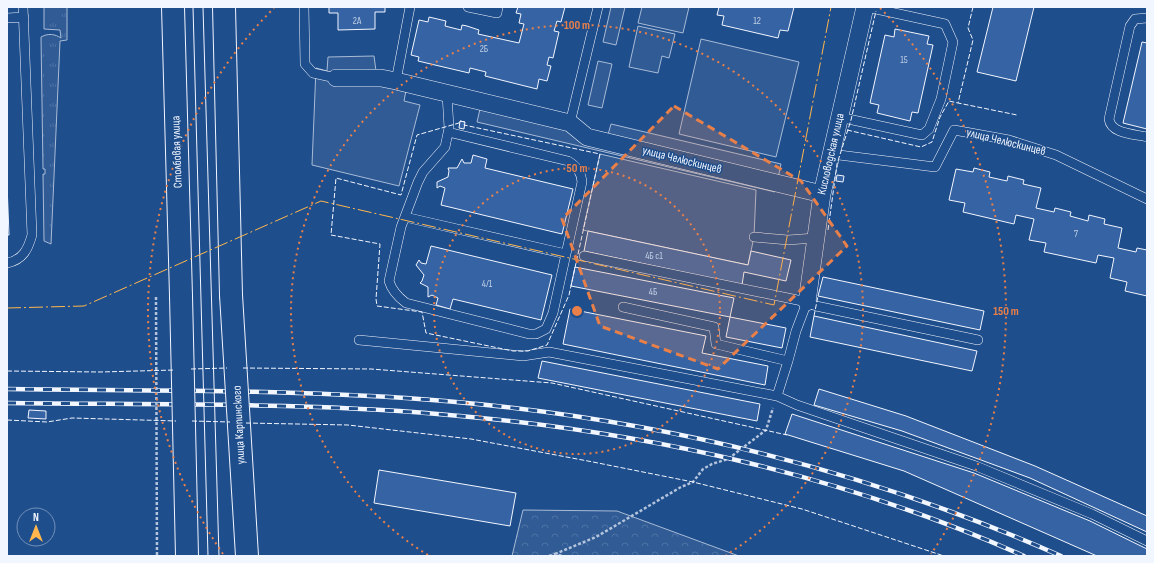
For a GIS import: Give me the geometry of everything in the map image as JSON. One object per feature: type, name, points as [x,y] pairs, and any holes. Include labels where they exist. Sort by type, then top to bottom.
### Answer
[{"type":"main road","name":"Столбовая улица","points":[[173,7],[187,556]]},
{"type":"main road","name":"улица Карпинского","points":[[224,7],[231,295],[247,556]]},
{"type":"street","name":"Кисловодская улица","points":[[807,302],[822,194],[866,7]]},
{"type":"street","name":"улица Челюскинцев","points":[[336,78],[381,78],[396,81],[570,123],[587,137],[822,194]]},
{"type":"lane","points":[[7,263],[18,259],[24,254],[28,248],[32,235],[23,7]]},
{"type":"lane","points":[[304,7],[305,64],[313,73],[336,78]]},
{"type":"lane","points":[[396,81],[410,7]]},
{"type":"lane","points":[[468,7],[497,13],[498,7]]},
{"type":"lane","points":[[570,123],[598,7]]},
{"type":"lane","points":[[839,117],[922,135],[929,129],[941,99],[953,42],[945,24],[866,7]]},
{"type":"lane","points":[[7,18],[24,17]]},
{"type":"lane","points":[[1147,18],[1135,19],[1130,26],[1108,119],[1114,130],[1147,137]]},
{"type":"lane","points":[[447,94],[448,132],[445,147],[423,172],[405,217],[389,281],[394,293],[406,303],[529,334],[541,332],[549,324],[582,182],[581,176],[574,164],[568,161],[448,132]]},
{"type":"lane","name":"улица Челюскинцев","points":[[831,154],[935,167],[954,130],[1009,140],[1056,155],[1147,199]]},
{"type":"lane","points":[[405,217],[566,254]]},
{"type":"lane","points":[[754,237],[788,240],[816,238]]},
{"type":"lane","points":[[584,256],[807,302],[816,306],[978,340]]},
{"type":"lane","points":[[777,396],[796,331],[807,302]]},
{"type":"lane","points":[[623,307],[714,327],[716,344],[788,361]]},
{"type":"lane","points":[[360,340],[523,356],[549,352],[777,396],[796,405],[976,466],[1092,514],[1147,541]]},
{"type":"path","points":[[156,297],[157,556]]},
{"type":"path","points":[[549,556],[596,537],[681,487],[693,482],[697,475],[712,464],[728,459],[766,430],[777,396]]},
{"type":"path","points":[[555,554],[563,556]]},
{"type":"highlighted area","points":[[674,106],[801,181],[847,246],[718,369],[600,326],[562,219]]},
{"type":"green space","points":[[44,7],[67,7],[67,40],[60,41],[51,244],[44,241],[43,174],[45,174],[45,169],[43,169],[41,37],[51,34],[61,38],[60,30],[44,29]]},
{"type":"green space","points":[[523,510],[617,511],[739,556],[512,556]]},
{"type":"shaded area","points":[[611,7],[625,7],[616,45],[603,42]]},
{"type":"shaded area","points":[[642,7],[689,7],[683,33],[638,23]]},
{"type":"shaded area","points":[[638,26],[675,34],[669,58],[662,56],[658,73],[629,67]]},
{"type":"shaded area","points":[[701,39],[799,62],[776,157],[679,134]]},
{"type":"shaded area","points":[[374,56],[376,71],[408,80],[404,101],[420,105],[399,186],[312,165],[316,68],[327,71],[328,57]]},
{"type":"shaded area","points":[[598,61],[612,64],[602,108],[588,105]]},
{"type":"shaded area","points":[[480,109],[607,138],[611,124],[781,164],[775,192],[477,122]]},
{"type":"shaded area","points":[[600,154],[756,190],[754,237],[748,265],[583,230]]},
{"type":"building","points":[[329,7],[385,7],[385,12],[375,12],[375,29],[338,30],[338,13],[329,13]]},
{"type":"building","points":[[518,7],[565,7],[561,22],[557,21],[554,31],[559,32],[553,58],[549,57],[547,65],[551,66],[547,81],[539,79],[537,89],[485,76],[486,72],[470,68],[469,73],[418,61],[419,57],[411,55],[419,20],[428,22],[429,17],[446,21],[445,26],[461,30],[462,25],[467,26],[479,30],[478,34],[519,43],[524,24],[519,23],[521,14],[516,13]]},
{"type":"building","points":[[719,7],[794,7],[788,31],[780,30],[778,38],[722,25],[724,16],[717,15]]},
{"type":"building","points":[[993,7],[1034,7],[1016,81],[977,72]]},
{"type":"building","points":[[895,29],[929,36],[927,44],[933,45],[918,113],[912,112],[910,121],[877,113],[879,105],[870,103],[885,35],[894,37]]},
{"type":"building","points":[[1142,42],[1147,43],[1147,129],[1123,123]]},
{"type":"building","points":[[460,121],[465,122],[464,129],[459,128]]},
{"type":"building","points":[[473,155],[487,159],[485,168],[573,189],[562,234],[441,205],[445,188],[440,186],[437,188],[437,182],[448,177],[448,168],[457,168],[462,159],[464,163],[471,163]]},
{"type":"building","points":[[974,168],[990,172],[989,177],[1007,181],[1008,176],[1024,180],[1023,184],[1041,188],[1036,208],[1054,212],[1055,208],[1071,212],[1070,216],[1088,221],[1089,215],[1105,219],[1104,224],[1122,228],[1118,248],[1136,252],[1137,248],[1147,250],[1147,296],[1125,291],[1127,282],[1110,278],[1114,258],[1098,255],[1096,263],[1044,252],[1046,243],[1029,240],[1034,219],[1016,215],[1014,224],[963,212],[965,203],[949,200],[956,169],[973,172]]},
{"type":"building","points":[[837,175],[844,176],[843,182],[836,181]]},
{"type":"building","points":[[7,184],[9,235],[7,235]]},
{"type":"building","points":[[588,231],[748,265],[751,251],[791,260],[786,281],[744,272],[742,285],[584,251]]},
{"type":"building","points":[[431,246],[552,275],[541,320],[453,299],[450,309],[436,305],[438,298],[432,295],[428,297],[428,287],[420,283],[424,275],[416,265],[419,260],[421,263],[426,264]]},
{"type":"building","points":[[575,267],[734,298],[730,317],[571,286]]},
{"type":"building","points":[[823,277],[984,311],[980,330],[818,296]]},
{"type":"building","points":[[570,309],[706,336],[702,353],[768,366],[765,385],[563,344]]},
{"type":"building","points":[[814,316],[977,351],[972,371],[810,337]]},
{"type":"building","points":[[730,317],[786,328],[782,348],[726,337]]},
{"type":"building","points":[[542,361],[760,404],[757,421],[538,378]]},
{"type":"building","points":[[819,389],[906,416],[1035,466],[1147,516],[1147,532],[1030,478],[902,431],[814,405]]},
{"type":"building","points":[[29,410],[46,411],[46,419],[28,418]]},
{"type":"building","points":[[792,414],[974,473],[1090,521],[1147,549],[1147,556],[1097,556],[904,471],[785,434]]},
{"type":"building","points":[[379,470],[516,493],[510,526],[374,503]]},
{"type":"tram line","points":[[193,7],[208,556]]},
{"type":"tram line","points":[[203,7],[219,556]]},
{"type":"railway","points":[[7,389],[226,391],[336,394],[445,401],[524,409],[603,421],[682,435],[759,453],[836,474],[912,498],[987,525],[1061,556]]},
{"type":"railway","points":[[7,403],[234,405],[347,408],[460,416],[604,434],[676,447],[748,463],[818,481],[888,503],[957,528],[1024,556]]},
{"type":"fence","points":[[973,7],[968,28],[973,40],[958,103],[1017,115]]},
{"type":"fence","points":[[828,230],[837,164],[851,120],[876,11]]},
{"type":"fence","points":[[847,130],[921,147],[932,142],[940,117],[949,101],[958,103]]},
{"type":"fence","points":[[460,121],[465,122],[464,125],[600,154],[569,295],[547,345],[528,351],[513,351],[426,333],[422,312],[377,306],[376,299],[380,244],[331,235],[336,178],[401,195],[417,135],[459,123],[460,121]]},
{"type":"fence","points":[[814,316],[818,296]]},
{"type":"fence","points":[[191,369],[227,368]]},
{"type":"fence","points":[[243,368],[371,369],[552,383],[787,435]]},
{"type":"fence","points":[[7,371],[100,372],[175,370]]},
{"type":"fence","points":[[7,420],[47,422],[72,418],[176,421]]},
{"type":"fence","points":[[192,421],[230,422]]},
{"type":"fence","points":[[246,423],[348,425],[471,439],[593,462],[693,482],[802,509],[944,556]]},
{"type":"power","points":[[7,308],[84,306],[321,201],[774,305],[831,7]]}]
